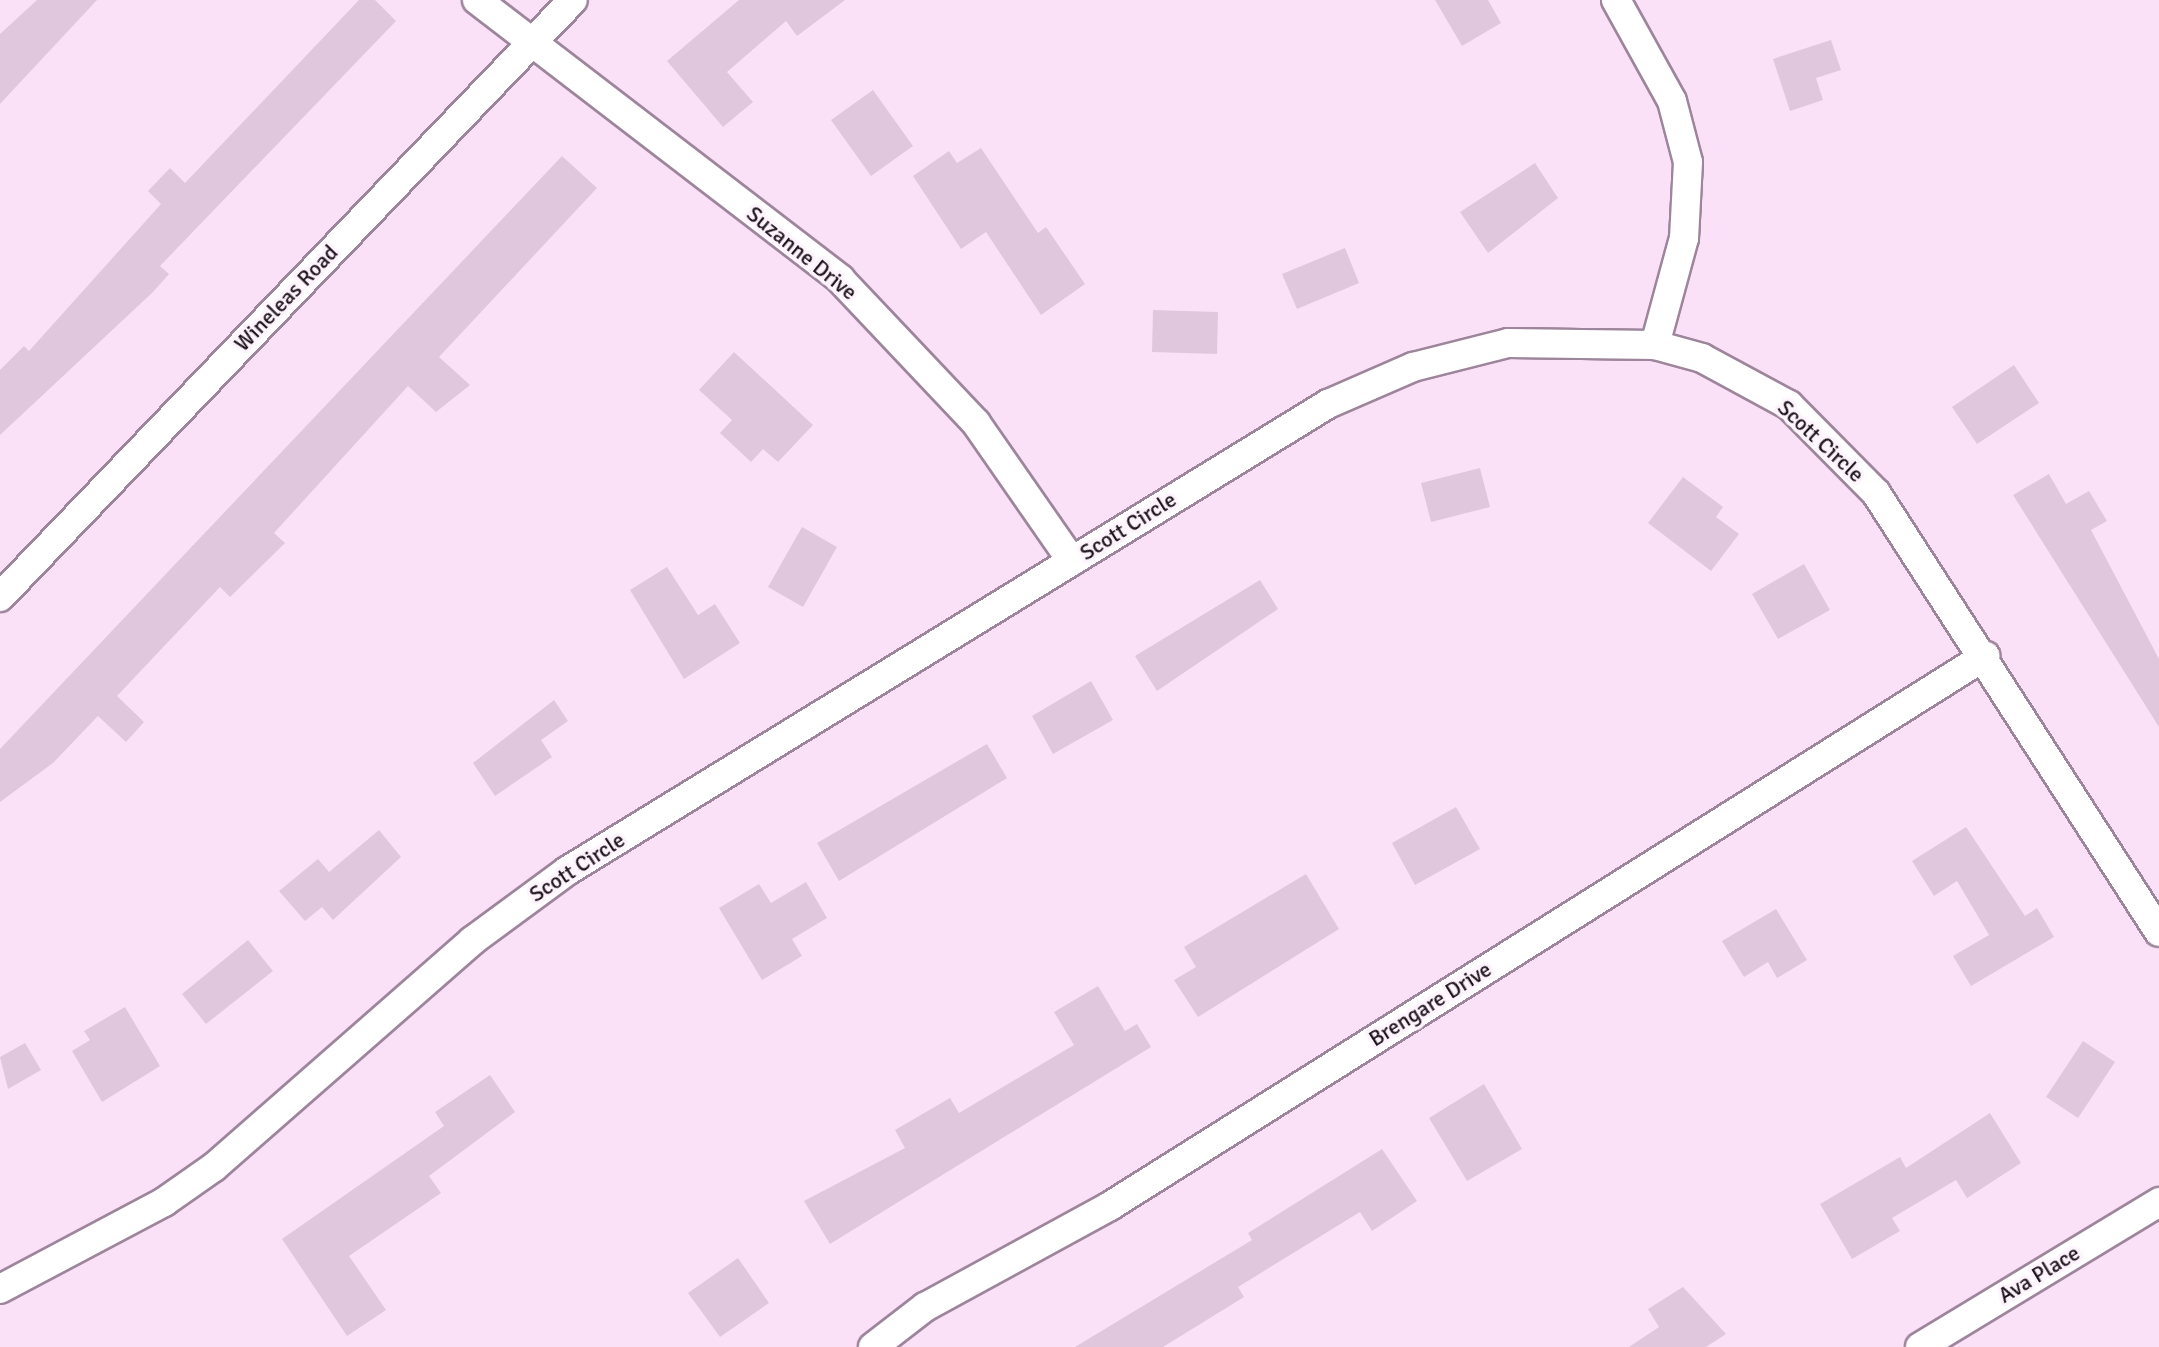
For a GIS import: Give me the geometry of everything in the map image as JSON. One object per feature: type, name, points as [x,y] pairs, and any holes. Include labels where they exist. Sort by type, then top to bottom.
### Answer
[{"type":"street","name":"Suzanne Drive","points":[[477,0],[840,279],[976,423],[1072,561]]},
{"type":"street","name":"Wineleas Road","points":[[0,597],[528,40],[573,0]]},
{"type":"street","points":[[1616,0],[1672,101],[1688,162],[1684,238],[1655,345]]},
{"type":"street","name":"Scott Circle","points":[[0,1289],[164,1202],[214,1167],[472,941],[567,871],[1328,404],[1413,367],[1552,338],[1655,345],[1742,377],[1789,405],[1834,447],[1876,493],[1985,656],[2159,932]]},
{"type":"street","name":"Brengare Drive","points":[[873,1347],[925,1307],[1110,1206],[1985,656]]},
{"type":"street","name":"Ava Place","points":[[1920,1347],[2159,1202]]},
{"type":"building","points":[[37,0],[97,0],[0,104],[0,34]]},
{"type":"building","points":[[359,0],[375,0],[396,21],[160,266],[169,274],[153,292],[0,435],[0,370],[24,346],[29,351],[161,204],[148,191],[170,168],[185,183]]},
{"type":"building","points":[[739,0],[845,0],[797,36],[786,21],[727,72],[753,102],[723,127],[667,61]]},
{"type":"building","points":[[1435,0],[1488,0],[1501,23],[1462,46]]},
{"type":"building","points":[[1831,40],[1841,70],[1816,78],[1823,100],[1790,111],[1773,59]]},
{"type":"building","points":[[873,90],[913,146],[871,176],[831,120]]},
{"type":"building","points":[[981,148],[1038,233],[1046,227],[1085,284],[1041,315],[986,232],[961,249],[913,176],[949,151],[957,163]]},
{"type":"building","points":[[562,156],[597,188],[439,357],[470,385],[436,412],[408,386],[274,533],[285,543],[230,597],[220,587],[117,696],[144,722],[126,742],[98,716],[53,763],[0,802],[0,749]]},
{"type":"building","points":[[1535,163],[1558,198],[1488,253],[1460,212]]},
{"type":"building","points":[[1345,248],[1359,283],[1297,309],[1282,274]]},
{"type":"building","points":[[1153,310],[1218,312],[1217,354],[1152,352]]},
{"type":"building","points":[[734,352],[813,425],[778,462],[763,449],[751,462],[720,433],[732,420],[699,390]]},
{"type":"building","points":[[2014,365],[2039,403],[1977,444],[1952,407]]},
{"type":"building","points":[[1480,468],[1490,507],[1431,522],[1421,483]]},
{"type":"building","points":[[2049,474],[2066,504],[2089,491],[2107,521],[2091,530],[2159,659],[2159,727],[2013,495]]},
{"type":"building","points":[[1683,477],[1723,507],[1716,517],[1739,534],[1711,571],[1648,523]]},
{"type":"building","points":[[802,527],[837,547],[803,607],[768,587]]},
{"type":"building","points":[[1804,564],[1830,610],[1778,639],[1752,594]]},
{"type":"building","points":[[667,567],[698,615],[715,604],[740,643],[684,679],[630,590]]},
{"type":"building","points":[[1260,580],[1278,609],[1157,691],[1135,656]]},
{"type":"building","points":[[1091,681],[1113,720],[1053,754],[1032,716]]},
{"type":"building","points":[[554,700],[568,721],[541,740],[552,757],[495,796],[473,763]]},
{"type":"building","points":[[987,744],[1007,778],[839,881],[817,843]]},
{"type":"building","points":[[1456,807],[1480,849],[1415,885],[1392,843]]},
{"type":"building","points":[[1966,827],[2025,916],[2037,908],[2054,937],[1971,986],[1953,956],[1989,935],[1957,881],[1934,896],[1912,861]]},
{"type":"building","points":[[379,830],[401,857],[333,920],[322,907],[305,921],[279,891],[318,859],[329,872]]},
{"type":"building","points":[[1306,874],[1339,929],[1198,1017],[1174,980],[1196,967],[1184,947]]},
{"type":"building","points":[[806,882],[827,918],[792,939],[802,956],[762,980],[719,908],[759,884],[771,903]]},
{"type":"building","points":[[1776,909],[1807,960],[1777,978],[1768,962],[1744,977],[1722,941]]},
{"type":"building","points":[[248,940],[273,971],[206,1024],[182,994]]},
{"type":"building","points":[[1098,986],[1125,1031],[1137,1024],[1151,1047],[830,1244],[804,1201],[905,1148],[895,1130],[950,1098],[959,1113],[1074,1045],[1054,1012]]},
{"type":"building","points":[[125,1007],[160,1066],[102,1102],[72,1051],[90,1040],[84,1031]]},
{"type":"building","points":[[2083,1041],[2115,1062],[2078,1118],[2046,1097]]},
{"type":"building","points":[[25,1043],[41,1070],[8,1089],[0,1057]]},
{"type":"building","points":[[490,1075],[515,1112],[429,1176],[441,1193],[349,1256],[386,1310],[347,1336],[282,1239],[444,1126],[435,1112]]},
{"type":"building","points":[[1484,1084],[1522,1149],[1467,1181],[1429,1118]]},
{"type":"building","points":[[1990,1113],[2021,1163],[1967,1198],[1956,1180],[1892,1218],[1900,1231],[1852,1259],[1820,1204],[1900,1157],[1906,1168]]},
{"type":"building","points":[[1382,1149],[1417,1201],[1372,1231],[1360,1212],[1238,1287],[1244,1297],[1163,1347],[1075,1347],[1252,1240],[1248,1233]]},
{"type":"building","points":[[738,1258],[769,1303],[720,1337],[688,1293]]},
{"type":"building","points":[[1683,1287],[1726,1334],[1706,1347],[1629,1347],[1659,1327],[1648,1309]]}]
